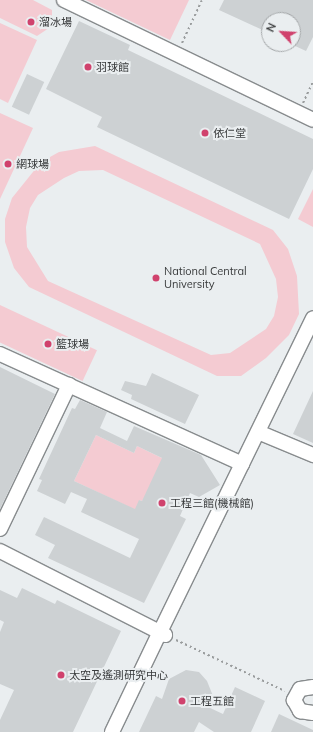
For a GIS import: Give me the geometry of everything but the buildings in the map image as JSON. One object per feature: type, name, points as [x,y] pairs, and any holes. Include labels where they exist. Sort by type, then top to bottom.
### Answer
[{"type":"street","points":[[64,0],[313,120]]},
{"type":"street","points":[[112,732],[163,634],[242,464],[313,318]]},
{"type":"street","points":[[0,354],[242,464]]},
{"type":"street","points":[[0,529],[69,385]]},
{"type":"street","points":[[258,432],[313,455]]},
{"type":"street","points":[[0,551],[163,634]]},
{"type":"street","points":[[313,687],[303,687],[295,696],[297,708],[304,713],[313,713]]},
{"type":"path","points":[[176,55],[202,0]]},
{"type":"path","points":[[298,113],[313,82]]},
{"type":"path","points":[[163,634],[295,696]]},
{"type":"shaded area","name":"溜冰場","points":[[0,0],[33,0],[52,10],[52,26],[37,36],[0,18]]},
{"type":"shaded area","points":[[86,0],[189,0],[170,40]]},
{"type":"shaded area","points":[[0,23],[37,40],[8,103],[0,99]]},
{"type":"shaded area","name":"網球場","points":[[0,113],[33,128],[0,199]]},
{"type":"shaded area","points":[[95,146],[273,230],[288,249],[297,276],[299,314],[289,335],[266,358],[241,376],[217,376],[29,287],[14,268],[5,242],[5,219],[12,198],[41,162],[59,152]],"holes":[[[103,170],[260,244],[276,279],[278,297],[274,316],[266,329],[230,353],[211,355],[48,281],[27,247],[26,227],[30,208],[38,195],[64,178],[79,171]]]},
{"type":"shaded area","points":[[313,189],[313,227],[298,219]]},
{"type":"shaded area","name":"籃球場","points":[[0,305],[97,350],[83,381],[0,343]]},
{"type":"shaded area","points":[[96,435],[134,453],[137,446],[168,461],[142,501],[139,500],[140,512],[74,481]]},
{"type":"place","name":"溜冰場","points":[[31,22]]},
{"type":"place","name":"羽球館","points":[[88,67]]},
{"type":"place","name":"依仁堂","points":[[205,133]]},
{"type":"place","name":"網球場","points":[[8,164]]},
{"type":"place","name":"National Central University","points":[[156,278]]},
{"type":"place","name":"籃球場","points":[[48,344]]},
{"type":"place","name":"工程三館(機械館)","points":[[162,503]]},
{"type":"place","name":"太空及遙測研究中心","points":[[61,675]]},
{"type":"place","name":"工程五館","points":[[182,701]]}]
